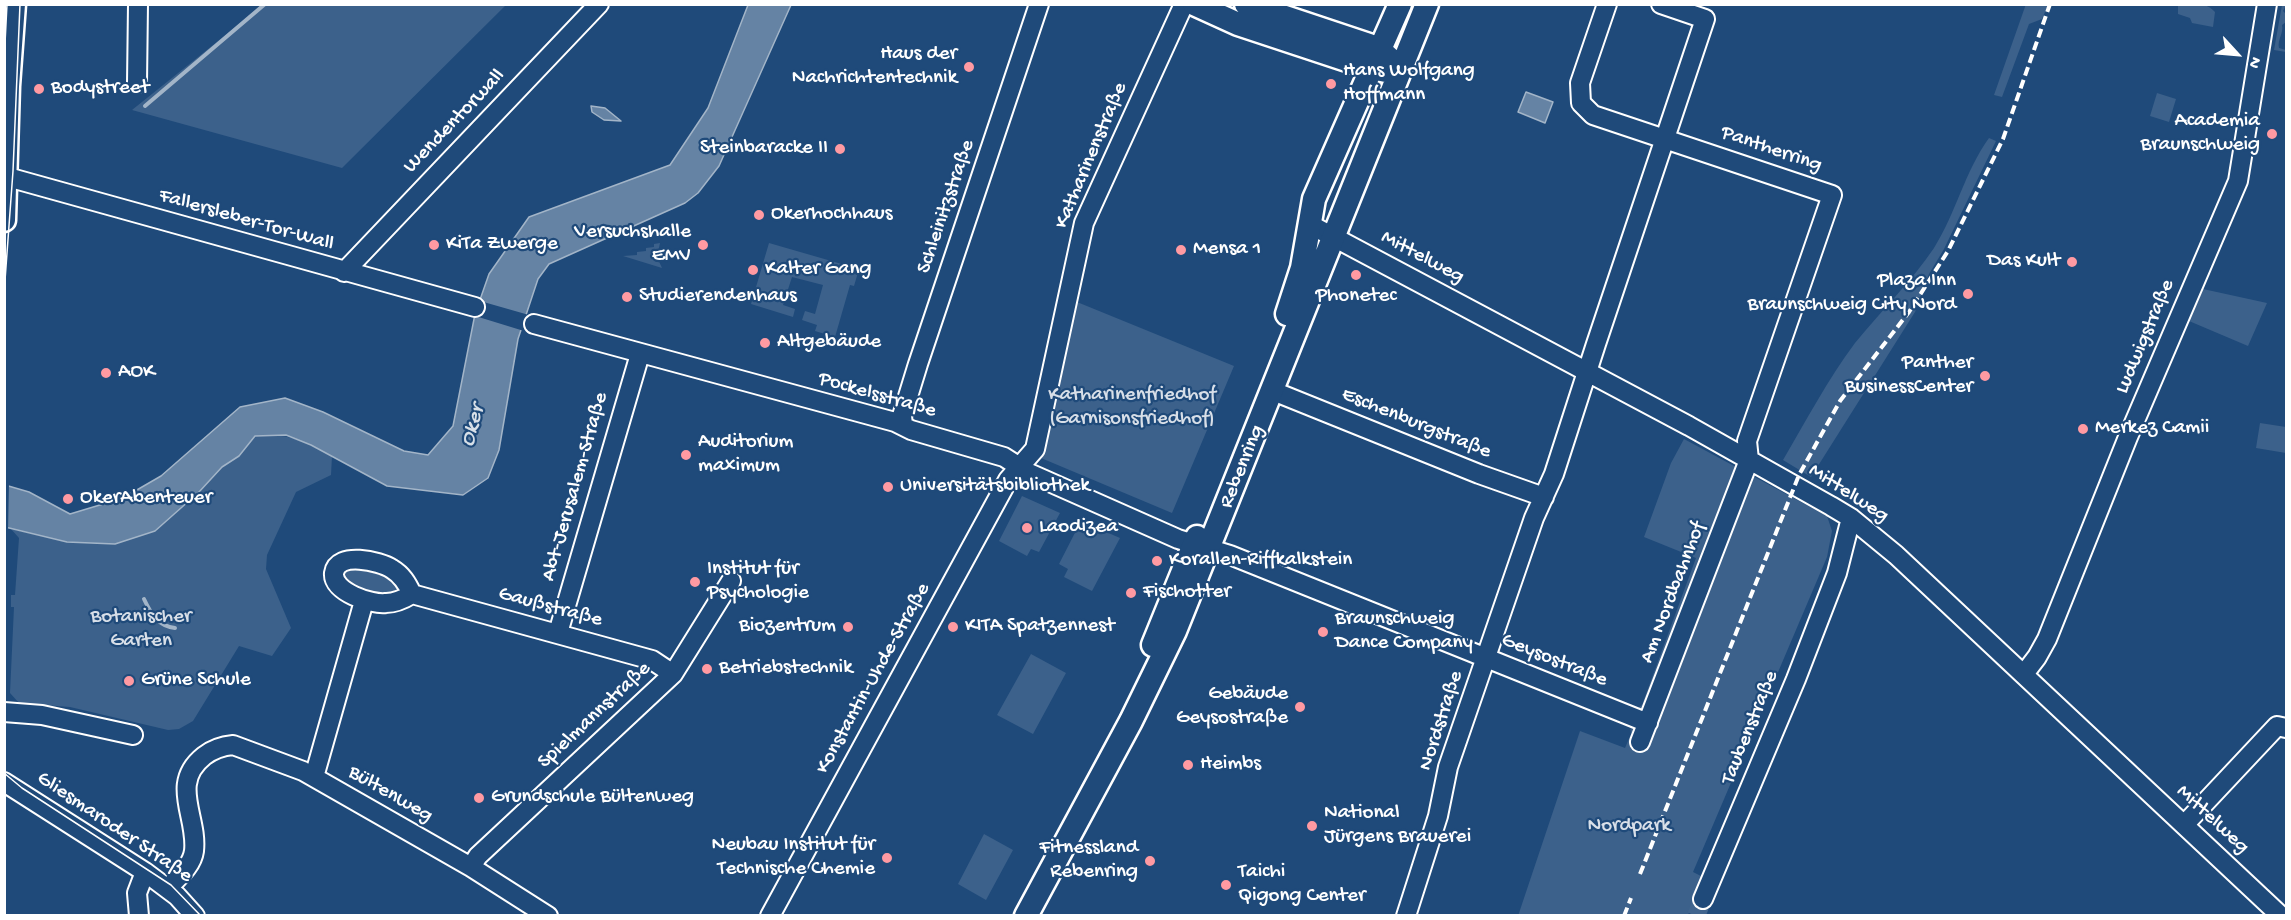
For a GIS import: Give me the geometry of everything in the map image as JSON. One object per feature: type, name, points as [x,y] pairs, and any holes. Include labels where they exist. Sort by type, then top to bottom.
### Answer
[{"type":"main road","points":[[4,220],[14,4]]},
{"type":"main road","points":[[1194,4],[1238,24],[1375,59],[1389,58],[1400,72]]},
{"type":"main road","points":[[1246,4],[1279,10],[1375,59]]},
{"type":"main road","name":"Rebenring","points":[[1026,915],[1161,662],[1290,308],[1305,258],[1314,199],[1400,4]]},
{"type":"main road","name":"Rebenring","points":[[1010,915],[1126,700],[1202,546],[1273,391],[1427,4]]},
{"type":"street","points":[[137,83],[138,4]]},
{"type":"street","name":"Wendentorwall","points":[[344,272],[599,4]]},
{"type":"street","name":"Schleinitzstraße","points":[[903,425],[902,416],[918,364],[1039,4]]},
{"type":"street","name":"Katharinenstraße","points":[[1021,467],[1035,448],[1083,223],[1184,4]]},
{"type":"street","points":[[1607,4],[1580,83],[1581,103],[1593,115],[1665,138]]},
{"type":"street","points":[[1586,372],[1705,19],[1661,4]]},
{"type":"street","name":"Ludwigstraße","points":[[2024,674],[2047,639],[2128,437],[2238,181],[2267,4]]},
{"type":"street","name":"Pantherring","points":[[1665,138],[1832,195],[1747,441],[1749,460]]},
{"type":"street","name":"Fallersleber-Tor-Wall","points":[[5,176],[475,307]]},
{"type":"street","name":"Mittelweg","points":[[1309,224],[1749,460],[1851,518],[1896,555],[2281,915]]},
{"type":"street","name":"Pockelsstraße","points":[[534,324],[903,425],[911,430],[1004,457],[1029,473],[1178,539],[1202,546]]},
{"type":"street","name":"Abt-Jerusalem-Straße","points":[[558,633],[640,354]]},
{"type":"street","name":"Nordstraße","points":[[1406,915],[1438,816],[1448,766],[1534,518],[1554,474],[1586,372]]},
{"type":"street","name":"Eschenburgstraße","points":[[1273,391],[1479,474],[1544,497]]},
{"type":"street","name":"Am Nordbahnhof","points":[[1640,742],[1749,460]]},
{"type":"street","name":"Konstantin-Uhde-Straße","points":[[770,915],[1008,480],[1021,467]]},
{"type":"street","name":"Taubenstraße","points":[[1703,899],[1764,759],[1837,573],[1851,518]]},
{"type":"street","name":"Taubenstraße","points":[[1837,573],[1867,532]]},
{"type":"street","name":"Geysostraße","points":[[1202,546],[1230,555],[1648,723]]},
{"type":"street","points":[[364,560],[389,567],[404,579],[412,594],[396,602],[364,601],[345,590],[336,581],[334,573],[342,562],[364,560]]},
{"type":"street","name":"Spielmannstraße","points":[[471,867],[478,856],[673,674],[731,581]]},
{"type":"street","name":"Gaußstraße","points":[[412,594],[652,660],[673,674]]},
{"type":"street","points":[[314,777],[364,601]]},
{"type":"street","points":[[4,712],[42,715],[133,735]]},
{"type":"street","points":[[2184,825],[2277,726],[2286,728]]},
{"type":"street","name":"Bültenweg","points":[[168,888],[193,857],[194,837],[186,779],[201,758],[212,750],[233,745],[303,771],[471,867],[549,915]]},
{"type":"street","name":"Gliesmaroder Straße","points":[[4,782],[168,888],[195,915]]},
{"type":"street","points":[[139,915],[137,893],[145,872]]},
{"type":"green space","points":[[2026,4],[2048,5],[2042,19],[2029,24],[2002,97],[1994,95]]},
{"type":"green space","points":[[2198,4],[2211,8],[2215,12],[2213,27],[2192,23],[2190,18],[2178,14],[2178,5]]},
{"type":"green space","points":[[263,5],[506,5],[342,168],[132,110]]},
{"type":"green space","points":[[2282,5],[2286,5],[2283,11],[2286,14],[2286,22],[2282,25],[2279,48],[2286,52],[2274,50]]},
{"type":"green space","points":[[2157,93],[2176,99],[2169,122],[2150,116]]},
{"type":"green space","points":[[1989,138],[1996,141],[1944,249],[1929,274],[1915,312],[1811,477],[1783,460],[1845,357],[1916,273],[1934,248],[1973,164]]},
{"type":"green space","points":[[660,243],[657,257],[662,268],[623,256],[637,255],[637,252],[646,251],[646,248]]},
{"type":"green space","points":[[769,243],[859,269],[854,286],[850,285],[835,337],[815,331],[817,325],[802,320],[805,311],[815,314],[823,285],[792,277],[783,305],[795,309],[793,317],[751,304]]},
{"type":"green space","points":[[2203,289],[2267,303],[2248,346],[2189,321]]},
{"type":"green space","name":"Katharinenfriedhof (Garnisonsfriedhof)","points":[[1077,302],[1234,366],[1172,513],[1041,458]]},
{"type":"green space","points":[[2260,423],[2286,427],[2286,453],[2256,448]]},
{"type":"green space","name":"Botanischer Garten","points":[[268,435],[301,441],[332,456],[331,475],[296,492],[267,555],[266,569],[291,628],[272,656],[239,646],[193,721],[179,729],[168,730],[70,707],[19,703],[10,693],[14,607],[11,607],[11,595],[15,595],[19,538],[11,529],[67,542],[155,531],[199,492],[222,467],[239,456],[255,436]]},
{"type":"green space","name":"Nordpark","points":[[1684,439],[1827,516],[1832,531],[1827,557],[1693,872],[1703,877],[1688,915],[1518,916],[1580,731],[1625,748],[1631,734],[1629,715],[1642,705],[1696,558],[1644,537],[1671,463]]},
{"type":"green space","points":[[1022,496],[1060,513],[1039,552],[1031,549],[1027,556],[999,541]]},
{"type":"green space","points":[[1081,521],[1120,538],[1092,591],[1064,577],[1068,569],[1059,564]]},
{"type":"green space","points":[[349,564],[396,576],[401,593],[382,598],[351,589],[339,571]]},
{"type":"green space","points":[[1031,654],[1066,673],[1033,734],[997,715]]},
{"type":"green space","points":[[984,834],[1013,850],[986,900],[958,884]]},
{"type":"water","name":"Oker","points":[[748,5],[791,5],[719,166],[698,193],[685,203],[549,264],[538,279],[518,339],[499,450],[488,478],[463,495],[387,486],[311,445],[286,435],[255,436],[239,456],[222,467],[199,492],[155,531],[115,544],[67,542],[5,527],[5,485],[29,492],[70,514],[123,498],[161,476],[240,407],[285,398],[323,412],[404,451],[428,455],[453,426],[475,314],[489,274],[529,217],[670,165],[708,108]]},
{"type":"water","points":[[1526,92],[1553,102],[1545,123],[1518,112]]},
{"type":"water","points":[[591,106],[605,108],[621,121],[604,120],[592,112]]},
{"type":"pier","points":[[480,301],[529,315],[524,331],[472,315]]},
{"type":"pier","points":[[4,482],[9,483],[8,531],[4,530]]},
{"type":"waterway","points":[[145,106],[265,4]]},
{"type":"waterway","points":[[144,599],[149,610],[160,622],[175,628]]},
{"type":"tunnel","points":[[1696,916],[1703,899]]},
{"type":"tram line","points":[[4,63],[7,4]]},
{"type":"tram line","points":[[4,294],[13,171],[20,4]]},
{"type":"tram line","points":[[4,773],[22,788],[171,885],[201,916]]},
{"type":"railway","points":[[1640,874],[1799,475],[1840,401],[1909,312],[1948,251],[2003,139],[2050,4]]},
{"type":"railway","points":[[1624,916],[1631,898]]},
{"type":"place","name":"Haus der Nachrichtentechnik","points":[[969,67]]},
{"type":"place","name":"Hans Wolfgang Hoffmann","points":[[1331,84]]},
{"type":"place","name":"Bodystreet","points":[[39,89]]},
{"type":"place","name":"Academia Braunschweig","points":[[2272,134]]},
{"type":"place","name":"Steinbaracke II","points":[[840,149]]},
{"type":"place","name":"Okerhochhaus","points":[[759,215]]},
{"type":"place","name":"KiTa Zwerge","points":[[434,245]]},
{"type":"place","name":"Versuchshalle EMV","points":[[703,245]]},
{"type":"place","name":"Mensa 1","points":[[1181,250]]},
{"type":"place","name":"Das Kult","points":[[2072,262]]},
{"type":"place","name":"Kalter Gang","points":[[753,270]]},
{"type":"place","name":"Phonetec","points":[[1356,275]]},
{"type":"place","name":"Plaza Inn Braunschweig City Nord","points":[[1968,294]]},
{"type":"place","name":"Studierendenhaus","points":[[627,297]]},
{"type":"place","name":"Altgebäude","points":[[765,343]]},
{"type":"place","name":"AOK","points":[[106,373]]},
{"type":"place","name":"Panther BusinessCenter","points":[[1985,376]]},
{"type":"place","name":"Merkez Camii","points":[[2083,429]]},
{"type":"place","name":"Auditorium maximum","points":[[686,455]]},
{"type":"place","name":"Universitätsbibliothek","points":[[888,487]]},
{"type":"place","name":"OkerAbenteuer","points":[[68,499]]},
{"type":"place","name":"Laodizea","points":[[1027,528]]},
{"type":"place","name":"Korallen-Riffkalkstein","points":[[1157,561]]},
{"type":"place","name":"Institut für Psychologie","points":[[695,582]]},
{"type":"place","name":"Fischotter","points":[[1131,593]]},
{"type":"place","name":"Biozentrum","points":[[848,627]]},
{"type":"place","name":"KITA Spatzennest","points":[[953,627]]},
{"type":"place","name":"Braunschweig Dance Company","points":[[1323,632]]},
{"type":"place","name":"Betriebstechnik","points":[[707,669]]},
{"type":"place","name":"Grüne Schule","points":[[129,681]]},
{"type":"place","name":"Gebäude Geysostraße","points":[[1300,707]]},
{"type":"place","name":"Heimbs","points":[[1188,765]]},
{"type":"place","name":"Grundschule Bültenweg","points":[[479,798]]},
{"type":"place","name":"National Jürgens Brauerei","points":[[1312,826]]},
{"type":"place","name":"Neubau Institut für Technische Chemie","points":[[887,858]]},
{"type":"place","name":"Fitnessland Rebenring","points":[[1150,861]]},
{"type":"place","name":"Taichi Qigong Center","points":[[1226,885]]}]
